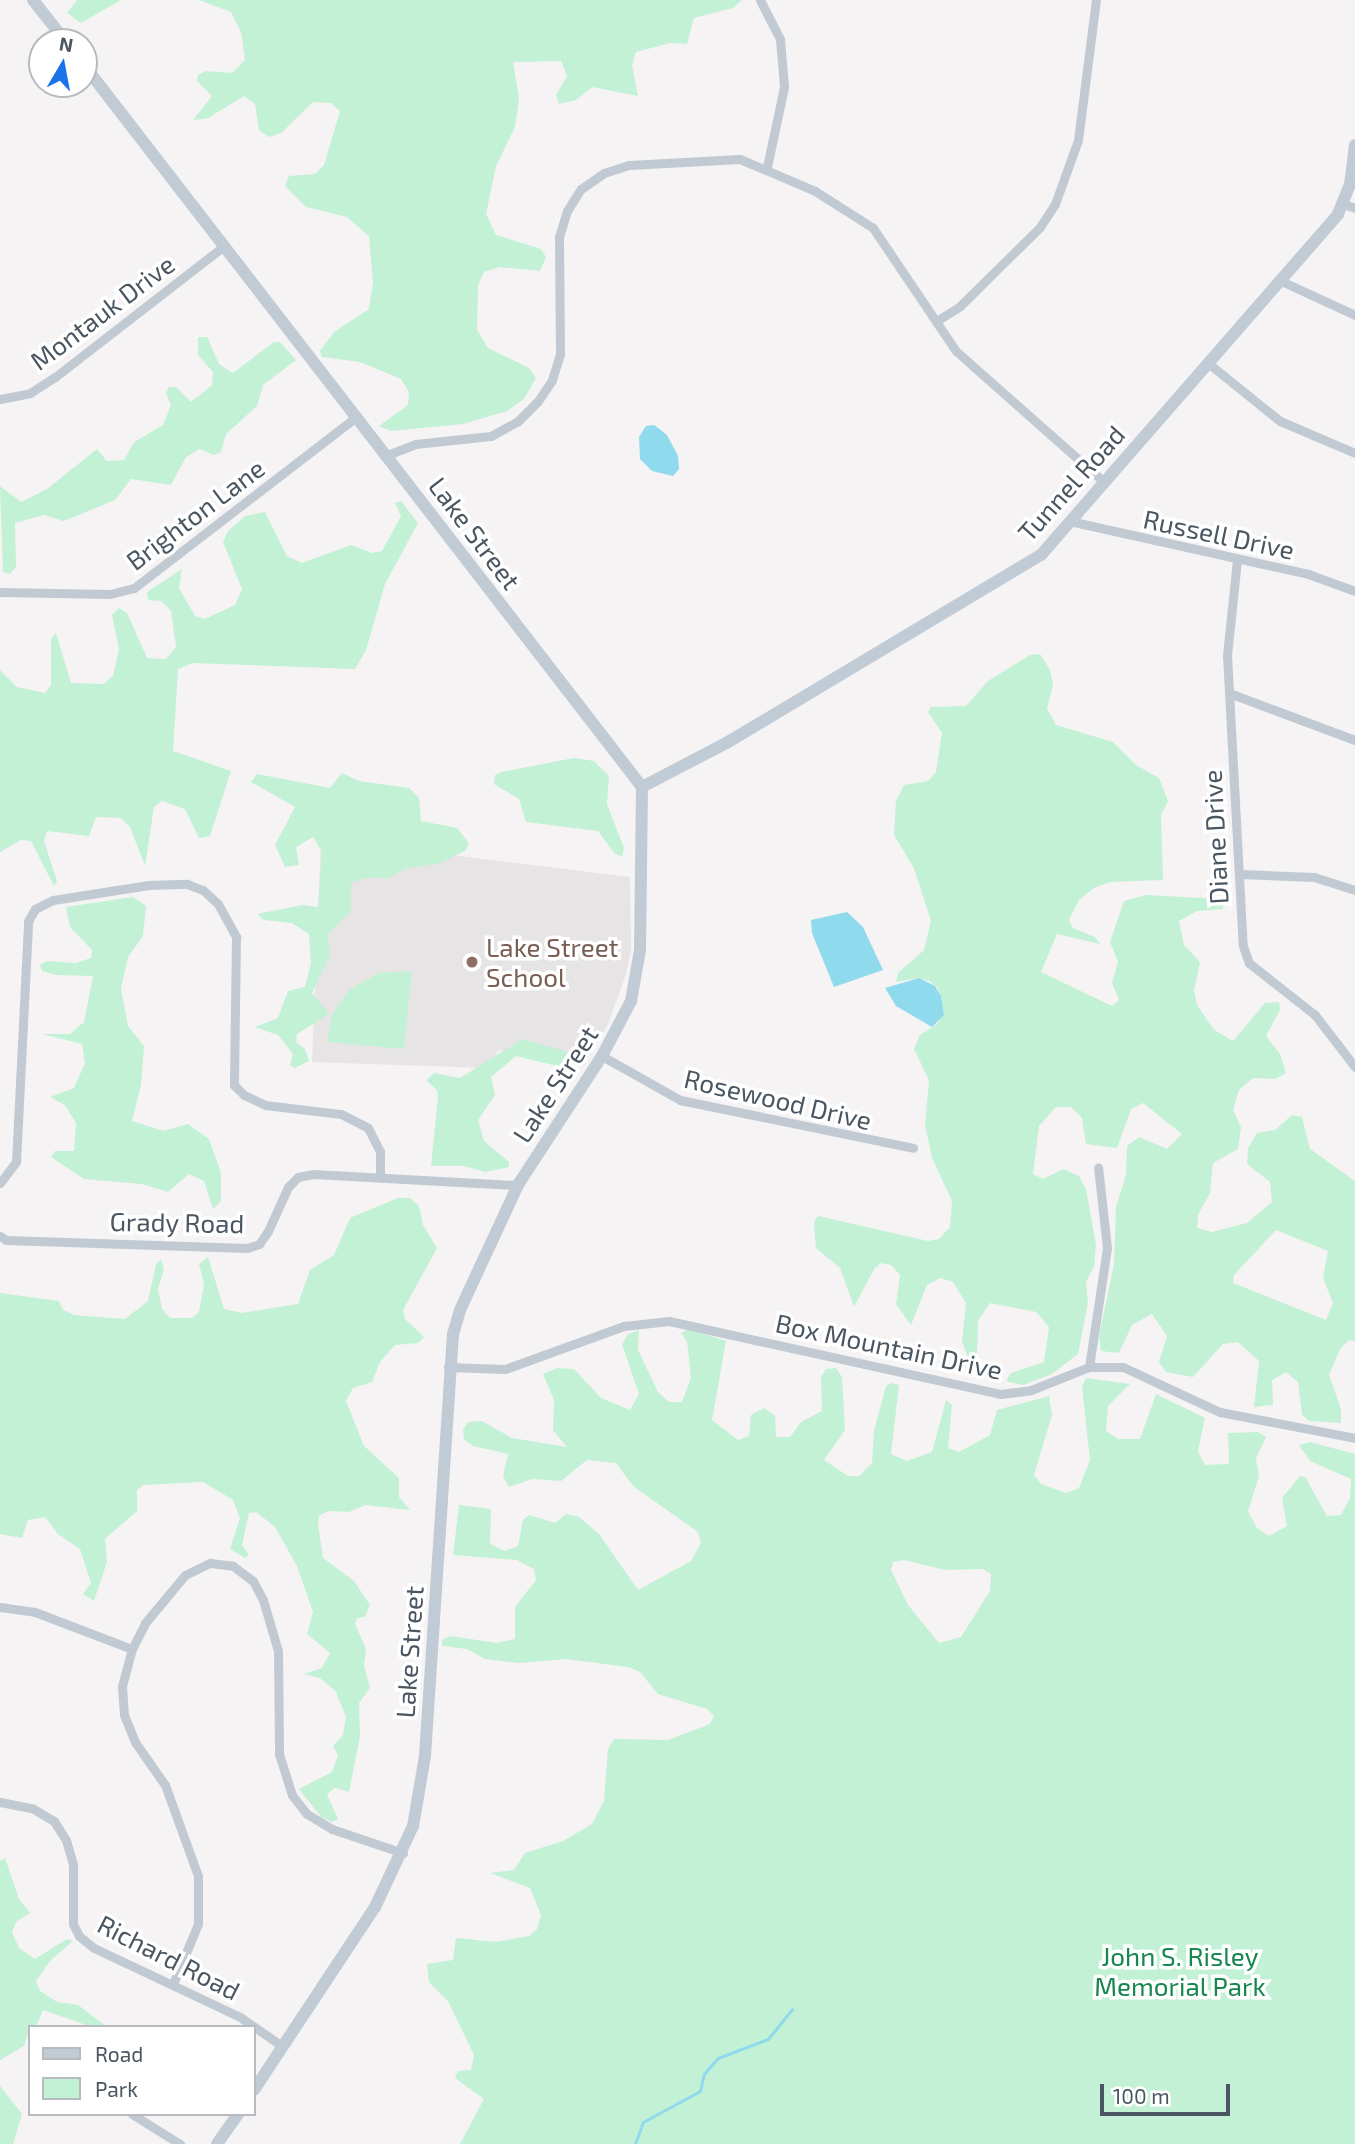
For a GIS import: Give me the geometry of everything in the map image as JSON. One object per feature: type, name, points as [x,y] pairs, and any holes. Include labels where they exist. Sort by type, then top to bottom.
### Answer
[{"type":"main road","points":[[33,0],[55,28]]},
{"type":"main road","name":"Lake Street","points":[[98,83],[642,787],[637,971],[623,1020],[518,1185],[460,1310],[448,1367],[421,1794],[403,1853],[375,1907],[256,2087]]},
{"type":"main road","name":"Tunnel Road","points":[[642,787],[1007,578],[1041,555],[1074,522],[1279,280],[1349,206],[1355,145]]},
{"type":"main road","points":[[218,2144],[237,2116]]},
{"type":"street","points":[[760,0],[780,39],[784,87],[767,167]]},
{"type":"street","points":[[938,320],[960,306],[1040,227],[1055,204],[1078,140],[1096,0]]},
{"type":"street","points":[[387,455],[415,444],[491,436],[518,421],[538,401],[552,380],[560,354],[559,237],[567,211],[581,189],[604,173],[629,165],[740,159],[767,167],[851,211],[873,228],[938,320],[956,351],[982,378],[1105,483]]},
{"type":"street","name":"Montauk Drive","points":[[0,399],[30,393],[55,377],[223,246]]},
{"type":"street","points":[[1279,280],[1355,315]]},
{"type":"street","points":[[1208,363],[1280,421],[1355,453]]},
{"type":"street","name":"Brighton Lane","points":[[0,592],[110,594],[134,588],[356,417]]},
{"type":"street","name":"Russell Drive","points":[[1074,522],[1308,574],[1355,591]]},
{"type":"street","name":"Diane Drive","points":[[1237,560],[1227,619],[1243,946],[1249,963],[1315,1015],[1355,1067]]},
{"type":"street","points":[[1229,693],[1355,740]]},
{"type":"street","points":[[1240,874],[1314,877],[1355,890]]},
{"type":"street","points":[[0,1183],[16,1162],[28,922],[35,909],[52,900],[149,885],[187,884],[203,890],[218,904],[236,937],[234,1085],[265,1105],[341,1114],[368,1128],[380,1152],[380,1176]]},
{"type":"street","name":"Rosewood Drive","points":[[602,1056],[680,1100],[913,1149]]},
{"type":"street","points":[[1089,1367],[1107,1248],[1098,1167]]},
{"type":"street","name":"Grady Road","points":[[3,1238],[247,1248],[259,1244],[298,1177],[313,1174],[380,1176],[518,1185]]},
{"type":"street","name":"Box Mountain Drive","points":[[448,1367],[505,1369],[624,1326],[669,1321],[1000,1394],[1031,1390],[1089,1367],[1134,1371],[1220,1412],[1355,1438]]},
{"type":"street","points":[[173,1984],[198,1924],[201,1901],[180,1820],[124,1715],[122,1686],[132,1649],[162,1598],[185,1575],[210,1563],[233,1566],[253,1581],[271,1623],[278,1651],[279,1754],[292,1795],[307,1814],[332,1829],[403,1853]]},
{"type":"street","points":[[0,1607],[35,1612],[132,1649]]},
{"type":"street","name":"Richard Road","points":[[0,1802],[32,1808],[54,1821],[66,1840],[73,1865],[73,1924],[79,1936],[94,1948],[173,1984],[252,2025]]},
{"type":"street","name":"Richard Road","points":[[256,2028],[282,2046]]},
{"type":"street","points":[[135,2116],[180,2144]]},
{"type":"shaded area","name":"Lake Street School","points":[[321,839],[630,877],[631,949],[626,974],[608,1024],[584,1066],[498,1050],[489,1068],[312,1062]]},
{"type":"green space","points":[[77,0],[121,0],[81,23],[67,13]]},
{"type":"green space","points":[[199,0],[742,0],[733,8],[694,18],[687,44],[670,43],[636,52],[632,65],[638,96],[592,87],[576,100],[559,104],[556,95],[567,76],[561,61],[513,62],[519,98],[515,127],[496,166],[486,214],[496,235],[541,249],[546,257],[540,271],[500,267],[484,272],[478,285],[477,330],[488,348],[529,368],[536,378],[524,399],[507,411],[463,424],[391,431],[379,426],[408,405],[409,392],[401,379],[360,362],[322,357],[320,351],[334,332],[369,309],[373,282],[369,236],[347,217],[306,207],[285,186],[289,176],[315,174],[324,165],[340,111],[331,103],[313,102],[281,133],[269,137],[259,130],[255,104],[244,96],[208,118],[193,120],[212,96],[197,81],[198,75],[206,71],[232,73],[245,60],[241,32],[231,12]]},
{"type":"green space","points":[[198,337],[207,337],[219,364],[233,373],[274,342],[280,342],[296,360],[263,385],[257,406],[226,434],[221,452],[214,455],[200,449],[186,457],[171,485],[131,479],[115,500],[74,517],[63,521],[44,515],[15,523],[16,567],[10,574],[3,572],[0,486],[21,502],[47,489],[97,449],[107,461],[124,460],[134,442],[163,425],[171,405],[166,393],[169,387],[176,387],[191,402],[212,385],[213,372],[198,355]]},
{"type":"green space","points":[[401,501],[418,523],[385,584],[366,650],[355,669],[192,663],[178,669],[173,751],[231,771],[210,836],[199,838],[185,809],[162,801],[154,807],[145,866],[130,827],[121,818],[96,817],[89,836],[47,831],[44,841],[57,881],[54,886],[31,841],[21,840],[0,852],[0,670],[17,687],[45,693],[51,685],[51,639],[56,633],[71,683],[104,684],[113,676],[119,649],[112,615],[119,608],[127,613],[147,658],[166,659],[176,647],[171,611],[161,601],[148,600],[147,592],[182,569],[179,588],[195,616],[205,619],[235,605],[242,589],[223,542],[228,531],[245,516],[265,512],[287,556],[302,563],[351,545],[372,553],[382,551],[401,516],[395,503]]},
{"type":"green space","points":[[1040,654],[1050,670],[1053,685],[1047,708],[1056,725],[1113,742],[1136,765],[1159,778],[1168,801],[1161,815],[1163,880],[1110,882],[1094,888],[1079,900],[1069,920],[1073,928],[1095,937],[1100,944],[1057,934],[1041,972],[1112,1006],[1119,1000],[1112,983],[1118,962],[1110,942],[1124,901],[1146,895],[1222,899],[1223,909],[1197,911],[1179,921],[1184,945],[1200,962],[1194,991],[1197,1005],[1214,1030],[1233,1041],[1265,1003],[1279,1002],[1280,1010],[1266,1036],[1280,1054],[1286,1073],[1275,1079],[1253,1078],[1239,1090],[1233,1110],[1241,1127],[1238,1149],[1213,1163],[1210,1193],[1198,1215],[1197,1228],[1212,1232],[1247,1223],[1272,1202],[1270,1182],[1247,1164],[1248,1148],[1257,1133],[1275,1130],[1292,1115],[1302,1117],[1310,1149],[1355,1181],[1355,1341],[1349,1340],[1340,1349],[1329,1375],[1341,1409],[1341,1423],[1309,1421],[1302,1415],[1298,1382],[1286,1372],[1272,1380],[1273,1405],[1254,1407],[1259,1361],[1238,1342],[1223,1344],[1193,1377],[1166,1372],[1159,1362],[1167,1336],[1152,1314],[1132,1325],[1119,1353],[1101,1351],[1099,1336],[1114,1264],[1116,1207],[1126,1175],[1127,1146],[1139,1137],[1167,1149],[1182,1134],[1143,1103],[1131,1109],[1117,1148],[1086,1144],[1082,1118],[1071,1107],[1056,1107],[1039,1126],[1033,1174],[1043,1179],[1063,1169],[1079,1176],[1086,1189],[1096,1245],[1094,1266],[1086,1282],[1088,1303],[1078,1354],[1052,1374],[1023,1385],[1006,1381],[1011,1373],[1044,1362],[1049,1327],[1036,1312],[990,1303],[978,1321],[977,1359],[969,1360],[962,1341],[966,1303],[953,1282],[940,1278],[927,1285],[911,1325],[896,1304],[900,1275],[891,1265],[881,1263],[874,1269],[854,1307],[840,1268],[816,1248],[814,1223],[818,1216],[928,1241],[939,1239],[950,1227],[952,1201],[932,1158],[925,1125],[929,1080],[914,1049],[920,1035],[937,1024],[944,1013],[938,988],[929,981],[918,978],[896,982],[898,973],[924,950],[931,921],[914,868],[894,835],[896,801],[904,785],[928,781],[936,772],[942,733],[928,712],[931,707],[966,706],[988,681],[1030,655]],"holes":[[[1276,1230],[1328,1251],[1323,1278],[1333,1303],[1326,1320],[1233,1283],[1234,1275]]]},
{"type":"green space","points":[[574,758],[594,761],[609,776],[607,804],[624,848],[622,857],[614,853],[598,831],[526,822],[519,799],[494,784],[495,775],[501,772]]},
{"type":"green space","points":[[342,773],[359,781],[409,788],[419,798],[421,821],[457,828],[469,843],[465,851],[440,863],[405,869],[389,878],[366,878],[351,883],[351,912],[328,934],[330,955],[312,993],[329,1014],[297,1034],[296,1042],[305,1049],[309,1061],[295,1068],[290,1065],[293,1054],[278,1035],[255,1027],[278,1018],[288,991],[305,987],[311,963],[309,934],[292,923],[264,920],[257,914],[303,905],[318,907],[322,852],[313,837],[296,847],[299,865],[285,867],[275,845],[295,807],[251,782],[257,774],[330,788]]},
{"type":"green space","points":[[133,897],[146,906],[143,936],[128,957],[121,989],[128,1026],[144,1046],[141,1085],[132,1121],[163,1131],[188,1124],[209,1139],[221,1173],[221,1201],[213,1209],[204,1181],[189,1174],[168,1192],[142,1184],[84,1179],[51,1157],[55,1151],[74,1151],[76,1123],[65,1105],[50,1097],[74,1088],[85,1063],[82,1044],[42,1034],[70,1034],[84,1022],[93,976],[57,975],[42,971],[40,965],[47,961],[76,963],[91,958],[92,950],[70,927],[66,907]]},
{"type":"green space","points":[[412,971],[404,1049],[327,1042],[332,1015],[349,990],[379,973]]},
{"type":"green space","points":[[523,1039],[581,1056],[585,1062],[570,1069],[516,1056],[491,1077],[495,1095],[478,1120],[484,1141],[509,1162],[509,1167],[485,1172],[464,1166],[431,1166],[438,1097],[437,1090],[426,1080],[434,1073],[460,1078]]},
{"type":"green space","points":[[398,1198],[410,1198],[419,1206],[423,1225],[437,1248],[403,1310],[405,1319],[424,1337],[418,1343],[395,1345],[380,1362],[372,1382],[353,1388],[346,1401],[364,1446],[399,1478],[399,1497],[410,1510],[365,1505],[349,1512],[328,1511],[319,1516],[318,1524],[323,1558],[354,1581],[370,1605],[365,1617],[357,1618],[355,1624],[366,1649],[364,1665],[370,1688],[359,1703],[360,1736],[349,1792],[335,1788],[327,1794],[338,1819],[332,1822],[321,1817],[299,1789],[332,1772],[338,1755],[333,1746],[343,1735],[346,1717],[336,1692],[320,1678],[304,1674],[322,1668],[330,1653],[307,1634],[313,1612],[297,1566],[275,1527],[256,1512],[249,1513],[242,1545],[249,1555],[245,1558],[230,1549],[240,1518],[233,1500],[203,1482],[143,1485],[137,1490],[137,1511],[105,1539],[107,1562],[94,1601],[83,1594],[91,1583],[80,1549],[58,1534],[45,1517],[28,1520],[22,1538],[0,1534],[0,1293],[59,1301],[63,1310],[74,1315],[125,1319],[148,1301],[156,1264],[161,1260],[164,1269],[158,1289],[162,1309],[170,1318],[192,1318],[199,1312],[204,1284],[199,1264],[208,1257],[224,1309],[242,1313],[298,1304],[310,1270],[334,1255],[350,1218]]},
{"type":"green space","name":"John S. Risley Memorial Park","points":[[689,1329],[726,1341],[712,1420],[738,1440],[749,1436],[751,1415],[764,1408],[775,1416],[776,1437],[790,1437],[801,1422],[822,1411],[821,1377],[826,1369],[836,1368],[842,1377],[845,1430],[824,1460],[848,1476],[859,1476],[872,1463],[874,1431],[886,1386],[891,1383],[899,1385],[891,1454],[907,1461],[932,1452],[946,1400],[952,1405],[948,1448],[959,1452],[990,1435],[997,1410],[1049,1396],[1052,1415],[1034,1475],[1041,1484],[1066,1493],[1079,1488],[1090,1460],[1082,1387],[1086,1378],[1130,1384],[1108,1406],[1106,1431],[1118,1439],[1140,1439],[1156,1394],[1205,1418],[1198,1451],[1205,1465],[1229,1464],[1228,1433],[1258,1432],[1266,1437],[1256,1458],[1259,1476],[1248,1511],[1257,1528],[1269,1536],[1287,1526],[1282,1498],[1300,1476],[1305,1477],[1327,1516],[1341,1515],[1350,1498],[1351,1479],[1310,1461],[1299,1445],[1310,1442],[1355,1454],[1355,2144],[460,2144],[484,2099],[455,2078],[458,2071],[471,2070],[474,2055],[448,2001],[429,1982],[427,1964],[453,1960],[456,1938],[496,1942],[529,1936],[537,1929],[541,1915],[530,1888],[490,1873],[514,1870],[525,1853],[563,1841],[592,1824],[604,1801],[608,1749],[614,1739],[668,1740],[710,1724],[714,1716],[707,1709],[658,1694],[640,1672],[628,1667],[566,1659],[519,1663],[485,1659],[467,1649],[442,1646],[442,1640],[450,1636],[497,1643],[515,1639],[515,1607],[536,1580],[534,1569],[517,1560],[453,1555],[459,1505],[491,1509],[490,1544],[505,1551],[518,1546],[523,1520],[529,1515],[555,1523],[566,1514],[579,1517],[599,1534],[638,1590],[691,1561],[701,1543],[698,1532],[633,1486],[616,1463],[587,1460],[561,1481],[532,1479],[509,1487],[503,1476],[508,1454],[473,1446],[464,1439],[463,1430],[468,1422],[482,1421],[512,1438],[567,1447],[553,1430],[554,1400],[543,1374],[557,1368],[574,1369],[601,1398],[630,1410],[639,1394],[622,1344],[628,1334],[639,1330],[638,1350],[658,1392],[669,1402],[682,1402],[691,1378],[687,1341],[681,1333]],"holes":[[[904,1560],[945,1570],[983,1569],[991,1574],[990,1591],[961,1637],[939,1643],[908,1605],[891,1570],[893,1562]]]},
{"type":"green space","points":[[5,1858],[19,1899],[30,1913],[17,1921],[12,1932],[19,1948],[35,1959],[67,1939],[73,1941],[50,1961],[36,1981],[40,1991],[57,2002],[78,2005],[104,2025],[86,2025],[43,2010],[37,2025],[28,2025],[24,2046],[0,2060],[0,1861]]},
{"type":"green space","points":[[0,2086],[22,2114],[13,2144],[0,2144]]},
{"type":"water","points":[[654,425],[667,435],[678,456],[679,469],[673,476],[652,471],[640,459],[639,437],[646,426]]},
{"type":"water","points":[[847,912],[863,927],[883,970],[834,987],[812,933],[811,920]]},
{"type":"water","points":[[919,978],[935,986],[941,996],[944,1015],[932,1027],[896,1006],[885,988]]},
{"type":"waterway","points":[[635,2144],[643,2122],[700,2091],[704,2074],[718,2058],[768,2039],[792,2009]]},
{"type":"place","name":"Lake Street School","points":[[472,962]]}]
